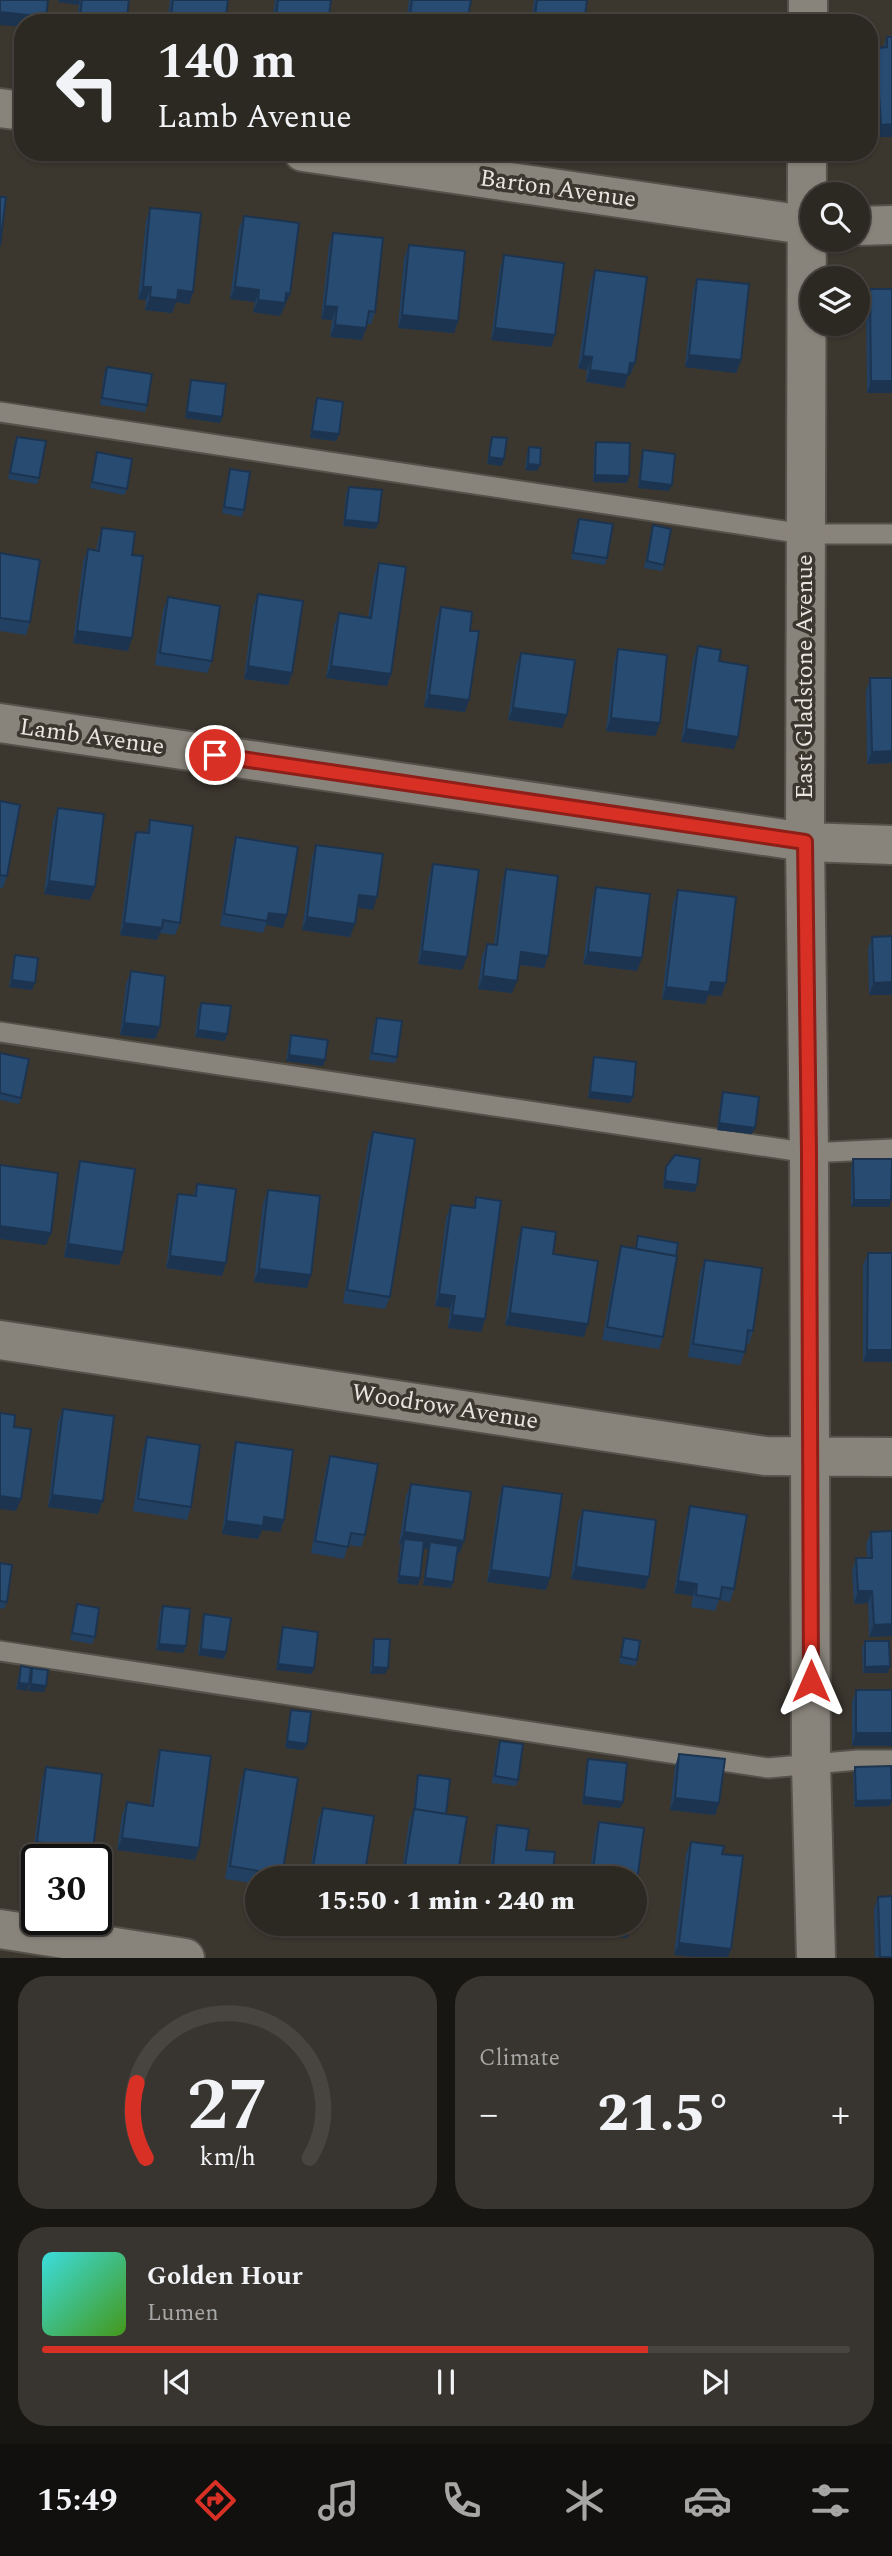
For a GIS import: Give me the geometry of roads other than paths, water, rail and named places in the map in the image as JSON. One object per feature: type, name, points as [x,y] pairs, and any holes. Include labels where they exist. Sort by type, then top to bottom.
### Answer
[{"type":"street","name":"Barton Avenue","points":[[365,161],[800,225]]},
{"type":"street","name":"East Gladstone Avenue","points":[[807,161],[808,182]]},
{"type":"street","points":[[870,226],[892,225]]},
{"type":"street","name":"East Gladstone Avenue","points":[[809,252],[804,534],[805,842],[811,1765],[816,1958]]},
{"type":"street","name":"Lamb Avenue","points":[[0,723],[805,842],[892,845]]},
{"type":"street","name":"Woodrow Avenue","points":[[0,1340],[765,1456],[892,1457]]},
{"type":"street","points":[[0,1929],[185,1958]]},
{"type":"lane","points":[[0,412],[804,534],[892,534]]},
{"type":"lane","points":[[0,1032],[809,1153],[892,1149]]},
{"type":"lane","points":[[0,1651],[768,1768],[892,1760]]}]
